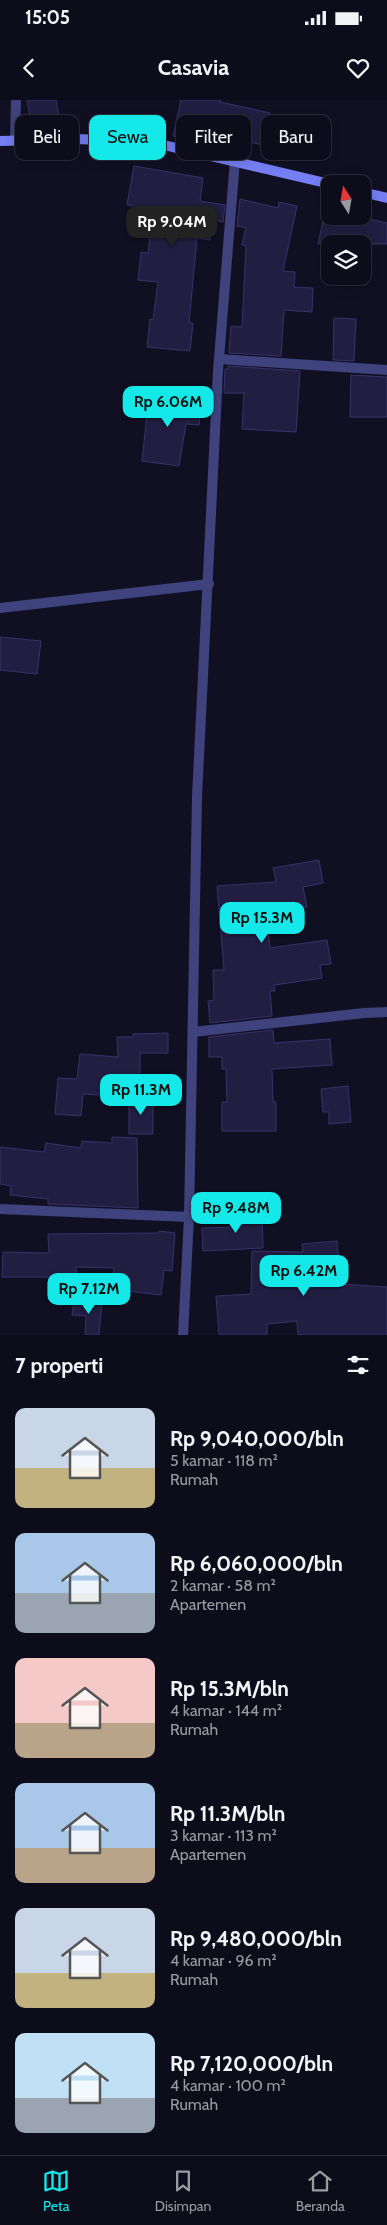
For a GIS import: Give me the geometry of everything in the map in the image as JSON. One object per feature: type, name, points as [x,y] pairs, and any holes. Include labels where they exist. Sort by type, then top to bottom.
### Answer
[{"type":"street","points":[[16,100],[16,115]]},
{"type":"street","points":[[79,139],[155,143],[176,147]]},
{"type":"street","points":[[0,141],[15,140]]},
{"type":"street","points":[[183,1335],[189,1217],[197,797],[219,359],[235,160],[321,182]]},
{"type":"street","points":[[371,194],[387,198]]},
{"type":"street","points":[[219,359],[387,370]]},
{"type":"street","points":[[0,608],[209,584]]},
{"type":"street","points":[[193,1032],[387,1012]]},
{"type":"street","points":[[0,1209],[189,1217]]},
{"type":"building","points":[[27,100],[56,100],[59,115],[30,115]]},
{"type":"building","points":[[181,100],[221,100],[220,102],[270,113],[270,115],[261,115],[261,145],[251,142],[251,115],[178,115]]},
{"type":"building","points":[[176,122],[176,137],[173,136]]},
{"type":"building","points":[[134,166],[203,178],[200,201],[225,205],[223,222],[212,220],[210,240],[197,238],[189,323],[193,323],[190,351],[147,347],[150,319],[153,320],[158,282],[138,280],[141,252],[148,253],[153,209],[127,205]]},
{"type":"building","points":[[240,199],[278,208],[279,202],[297,206],[283,271],[295,272],[294,287],[313,288],[312,312],[284,310],[281,356],[229,353],[231,326],[242,327],[246,246],[242,245],[246,228],[237,226]]},
{"type":"building","points":[[371,219],[387,223],[387,244],[371,244],[371,235],[321,235],[321,244],[318,244],[322,225],[371,225]]},
{"type":"building","points":[[334,318],[356,319],[354,361],[333,360]]},
{"type":"building","points":[[228,366],[300,371],[296,432],[242,429],[244,393],[224,393],[225,369],[228,369]]},
{"type":"building","points":[[351,375],[387,377],[387,417],[350,417]]},
{"type":"building","points":[[149,395],[201,399],[199,425],[186,424],[179,466],[142,461]]},
{"type":"building","points":[[0,637],[41,641],[37,674],[0,670]]},
{"type":"building","points":[[319,860],[323,883],[303,887],[307,907],[267,915],[270,948],[327,940],[331,964],[320,965],[322,978],[274,985],[275,991],[270,991],[272,1016],[210,1023],[208,1001],[214,1000],[213,970],[224,970],[217,886],[276,882],[273,868]]},
{"type":"building","points":[[273,1030],[274,1043],[330,1039],[332,1065],[272,1069],[273,1102],[276,1102],[276,1131],[222,1131],[222,1102],[227,1102],[226,1069],[222,1069],[222,1057],[209,1057],[209,1037]]},
{"type":"building","points":[[168,1033],[168,1053],[140,1053],[140,1084],[100,1085],[99,1095],[83,1094],[81,1116],[55,1114],[58,1078],[77,1079],[80,1054],[118,1057],[117,1037],[133,1037],[133,1034]]},
{"type":"building","points":[[348,1086],[351,1122],[329,1124],[329,1112],[323,1112],[321,1089]]},
{"type":"building","points":[[129,1099],[153,1099],[153,1134],[129,1134]]},
{"type":"building","points":[[112,1137],[137,1138],[138,1208],[48,1204],[48,1199],[10,1195],[11,1186],[0,1184],[0,1147],[44,1152],[46,1143],[81,1148],[82,1141],[112,1143]]},
{"type":"building","points":[[262,1212],[263,1248],[203,1251],[202,1228],[237,1227],[236,1213]]},
{"type":"building","points":[[159,1231],[175,1233],[172,1271],[164,1270],[161,1295],[111,1289],[114,1268],[76,1267],[76,1277],[2,1277],[3,1252],[49,1253],[48,1234],[159,1233]]},
{"type":"building","points":[[337,1241],[341,1284],[387,1287],[387,1335],[298,1335],[297,1321],[267,1324],[267,1335],[219,1335],[216,1296],[251,1294],[252,1251],[303,1252],[302,1244]]},
{"type":"building","points":[[74,1300],[102,1302],[99,1335],[85,1335],[86,1316],[72,1315]]}]
